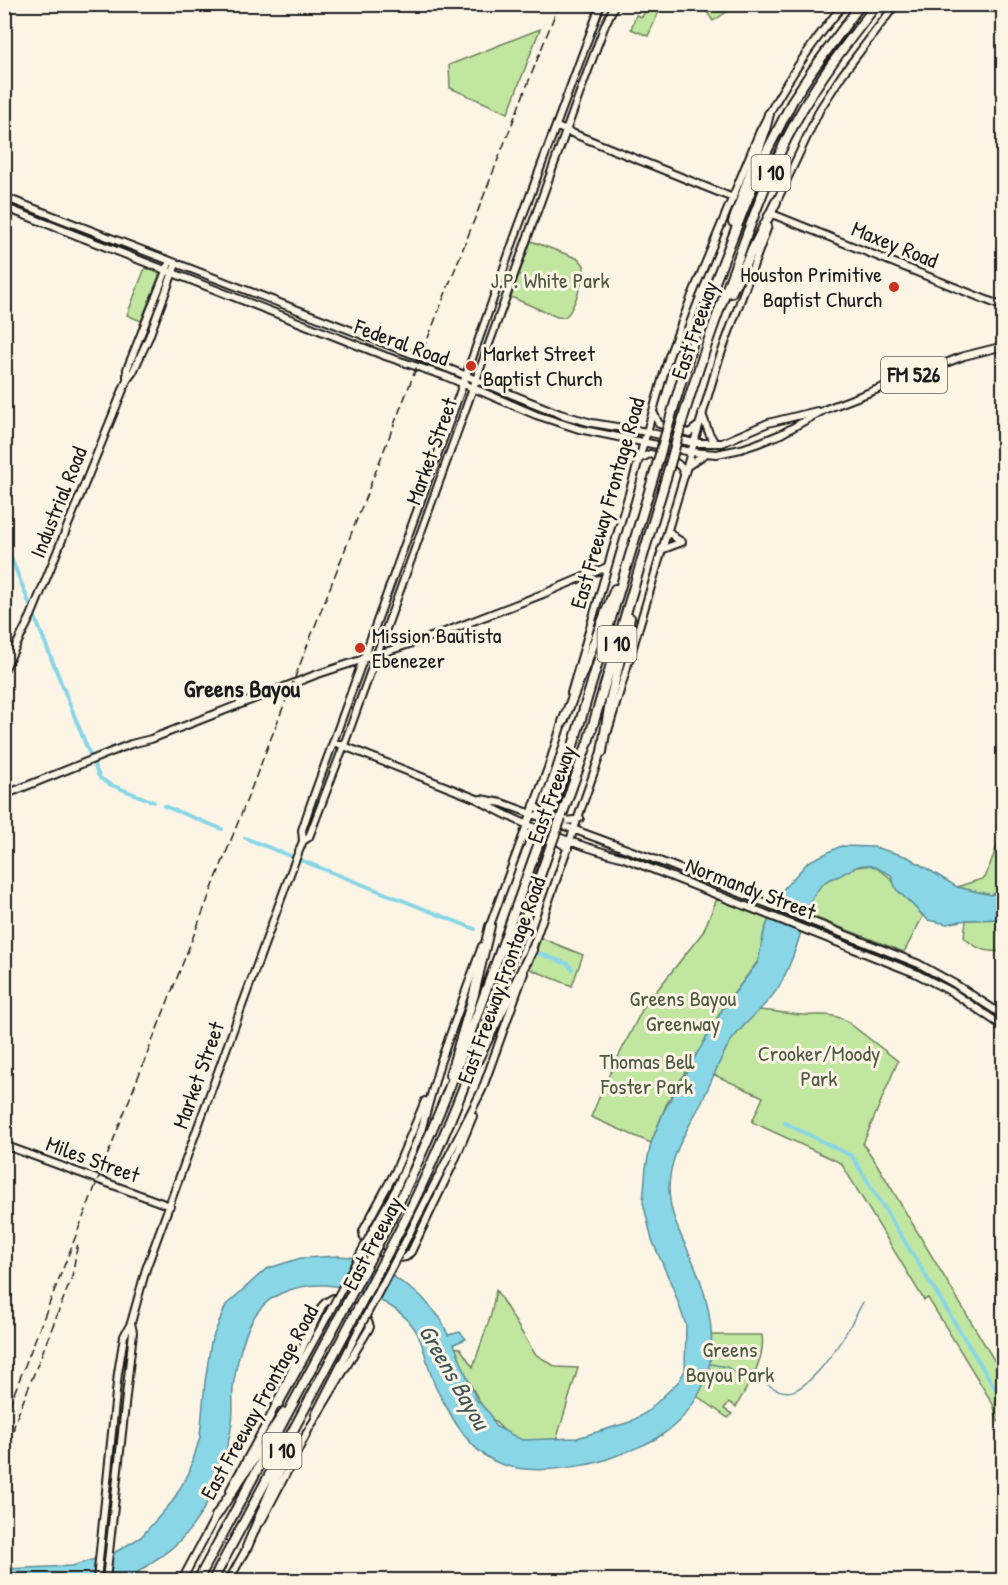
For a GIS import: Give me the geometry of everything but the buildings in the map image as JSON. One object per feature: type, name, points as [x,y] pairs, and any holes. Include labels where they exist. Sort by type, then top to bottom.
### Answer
[{"type":"highway","name":"East Freeway","points":[[198,1581],[382,1236],[415,1172],[442,1109],[566,769],[697,328],[720,267],[779,125],[812,71],[861,4]]},
{"type":"highway","name":"East Freeway","points":[[213,1581],[393,1243],[431,1166],[464,1086],[588,742],[701,360],[765,186],[784,142],[824,76],[877,4]]},
{"type":"highway","points":[[720,267],[730,228],[769,114]]},
{"type":"highway","points":[[701,360],[734,285],[776,202]]},
{"type":"highway","points":[[602,752],[610,701],[652,528]]},
{"type":"highway","points":[[563,722],[633,546]]},
{"type":"highway","points":[[442,1109],[490,926]]},
{"type":"highway","points":[[464,1086],[532,950]]},
{"type":"highway","points":[[216,1516],[275,1424],[296,1398]]},
{"type":"highway","points":[[247,1547],[309,1401]]},
{"type":"main road","name":"Market Street","points":[[98,1581],[121,1350],[126,1330],[131,1323],[141,1286],[303,841],[302,831],[307,814],[601,4]]},
{"type":"main road","name":"Market Street","points":[[303,841],[309,837],[344,746],[615,4]]},
{"type":"main road","name":"East Freeway Frontage Road","points":[[182,1581],[396,1189],[421,1131],[440,1063],[563,722],[600,589],[677,333],[769,114],[800,61],[844,4]]},
{"type":"main road","name":"East Freeway Frontage Road","points":[[229,1581],[482,1090],[602,752],[702,414],[776,202],[820,109],[842,75],[896,4]]},
{"type":"main road","points":[[574,80],[584,84]]},
{"type":"main road","points":[[557,127],[733,198]]},
{"type":"main road","points":[[536,179],[548,183]]},
{"type":"main road","name":"Federal Road","points":[[4,196],[572,418],[694,442],[719,443],[768,423],[826,409],[964,356],[1004,346]]},
{"type":"main road","name":"Federal Road","points":[[4,207],[340,339],[579,429],[691,452],[717,454],[756,444],[826,409]]},
{"type":"main road","name":"Maxey Road","points":[[772,214],[1004,307]]},
{"type":"main road","points":[[92,240],[95,231]]},
{"type":"main road","name":"Industrial Road","points":[[127,380],[127,369],[165,271],[173,263]]},
{"type":"main road","name":"Industrial Road","points":[[4,670],[31,616],[127,380],[134,372],[149,337],[173,274],[173,263]]},
{"type":"main road","points":[[340,339],[344,328]]},
{"type":"main road","points":[[141,333],[149,337]]},
{"type":"main road","points":[[385,356],[389,346]]},
{"type":"main road","points":[[652,412],[659,424],[686,432],[693,431],[700,424]]},
{"type":"main road","points":[[702,414],[709,434],[719,443],[717,454]]},
{"type":"main road","points":[[791,417],[794,427]]},
{"type":"main road","points":[[752,430],[756,444]]},
{"type":"main road","points":[[639,459],[650,454],[676,462],[682,467],[684,475]]},
{"type":"main road","points":[[686,467],[705,454]]},
{"type":"main road","points":[[661,550],[682,542],[668,530]]},
{"type":"main road","points":[[4,795],[315,675],[437,635],[607,567]]},
{"type":"main road","points":[[584,577],[594,580],[600,589]]},
{"type":"main road","name":"Normandy Street","points":[[334,742],[477,799],[527,824],[624,858],[915,973],[952,992],[1004,1027]]},
{"type":"main road","name":"Normandy Street","points":[[477,799],[502,803],[919,964],[1004,1016]]},
{"type":"main road","points":[[534,805],[542,812],[568,821],[579,818]]},
{"type":"main road","points":[[522,838],[527,834],[535,833],[559,842],[568,849]]},
{"type":"main road","points":[[440,1063],[406,1148],[364,1226],[363,1238],[366,1243],[393,1259],[406,1257],[411,1252],[464,1140],[482,1090]]},
{"type":"main road","name":"Miles Street","points":[[4,1144],[170,1206]]},
{"type":"main road","points":[[269,1419],[322,1306],[333,1298],[341,1301],[367,1318],[370,1327],[306,1434]]},
{"type":"main road","name":"Market Street","points":[[106,1581],[133,1332],[131,1323]]},
{"type":"main road","points":[[110,1465],[118,1466]]},
{"type":"green space","points":[[716,4],[733,5],[734,7],[713,21],[706,11]]},
{"type":"green space","points":[[648,5],[662,5],[648,36],[631,29],[636,15],[642,17]]},
{"type":"green space","points":[[540,29],[508,113],[450,88],[449,65]]},
{"type":"green space","name":"J.P. White Park","points":[[531,241],[579,259],[584,265],[578,292],[565,317],[557,317],[511,297]]},
{"type":"green space","points":[[145,268],[158,273],[159,276],[141,321],[127,315]]},
{"type":"green space","points":[[1003,830],[1003,890],[991,895],[957,887],[985,878]]},
{"type":"green space","points":[[872,865],[888,876],[923,916],[904,952],[806,914],[813,893],[833,870]]},
{"type":"green space","points":[[719,900],[769,919],[758,961],[709,1031],[666,1105],[651,1143],[591,1117],[606,1081],[643,1008],[703,932],[716,901]]},
{"type":"green space","points":[[1003,919],[1003,951],[982,949],[964,937],[966,920]]},
{"type":"green space","points":[[541,938],[583,955],[572,986],[530,969]]},
{"type":"green space","name":"Crooker/Moody Park","points":[[754,1010],[829,1015],[845,1020],[898,1061],[863,1144],[1003,1375],[1003,1418],[1000,1417],[998,1422],[993,1404],[928,1298],[924,1300],[841,1163],[752,1122],[763,1097],[712,1074],[726,1047]]},
{"type":"green space","points":[[496,1290],[535,1354],[556,1367],[578,1368],[556,1441],[514,1440],[486,1413],[450,1347],[460,1348],[473,1367],[491,1315]]},
{"type":"green space","name":"Greens Bayou Park","points":[[707,1335],[762,1335],[761,1354],[750,1382],[736,1407],[729,1402],[724,1409],[732,1414],[728,1418],[694,1394]]},
{"type":"water","points":[[841,846],[874,847],[908,857],[957,887],[991,895],[1003,890],[1003,919],[966,920],[947,924],[928,920],[896,889],[891,875],[870,865],[854,868],[827,880],[815,894],[782,981],[771,998],[729,1044],[672,1164],[669,1187],[671,1206],[703,1289],[708,1306],[712,1342],[707,1376],[700,1392],[673,1427],[638,1447],[589,1464],[536,1470],[507,1466],[483,1454],[462,1432],[436,1388],[417,1333],[401,1314],[378,1299],[351,1289],[326,1285],[299,1287],[281,1293],[265,1303],[249,1327],[236,1369],[232,1425],[222,1469],[201,1514],[180,1540],[138,1572],[120,1580],[5,1580],[4,1569],[72,1566],[114,1553],[141,1537],[172,1502],[189,1473],[200,1437],[211,1342],[226,1305],[266,1269],[301,1258],[351,1257],[394,1277],[421,1296],[441,1319],[448,1335],[460,1332],[466,1339],[454,1344],[476,1399],[490,1414],[495,1426],[522,1440],[577,1438],[630,1422],[647,1412],[679,1381],[685,1370],[686,1325],[652,1240],[643,1202],[651,1143],[664,1111],[724,1007],[758,962],[769,919],[777,915],[777,896],[808,862]]},
{"type":"waterway","points":[[4,540],[100,778],[109,784],[154,802]]},
{"type":"waterway","points":[[164,806],[222,829]]},
{"type":"waterway","points":[[245,838],[475,929]]},
{"type":"waterway","points":[[535,952],[568,964],[572,969]]},
{"type":"waterway","points":[[785,1123],[852,1156],[1000,1396],[1004,1407]]},
{"type":"waterway","points":[[761,1380],[784,1392],[799,1388],[818,1372],[836,1349],[863,1302]]},
{"type":"waterway","points":[[710,1364],[727,1367],[738,1375],[743,1376],[752,1371],[756,1375]]},
{"type":"railway","points":[[4,1419],[559,4]]},
{"type":"railway","points":[[8,1458],[15,1422],[72,1277],[78,1242]]},
{"type":"place","name":"Houston Primitive Baptist Church","points":[[894,287]]},
{"type":"place","name":"Market Street Baptist Church","points":[[471,366]]},
{"type":"place","name":"Mission Bautista Ebenezer","points":[[360,648]]},
{"type":"district","name":"Greens Bayou","points":[[242,689]]},
{"type":"park label","name":"Greens Bayou Greenway","points":[[683,1010]]},
{"type":"park label","name":"Thomas Bell Foster Park","points":[[647,1074]]}]
